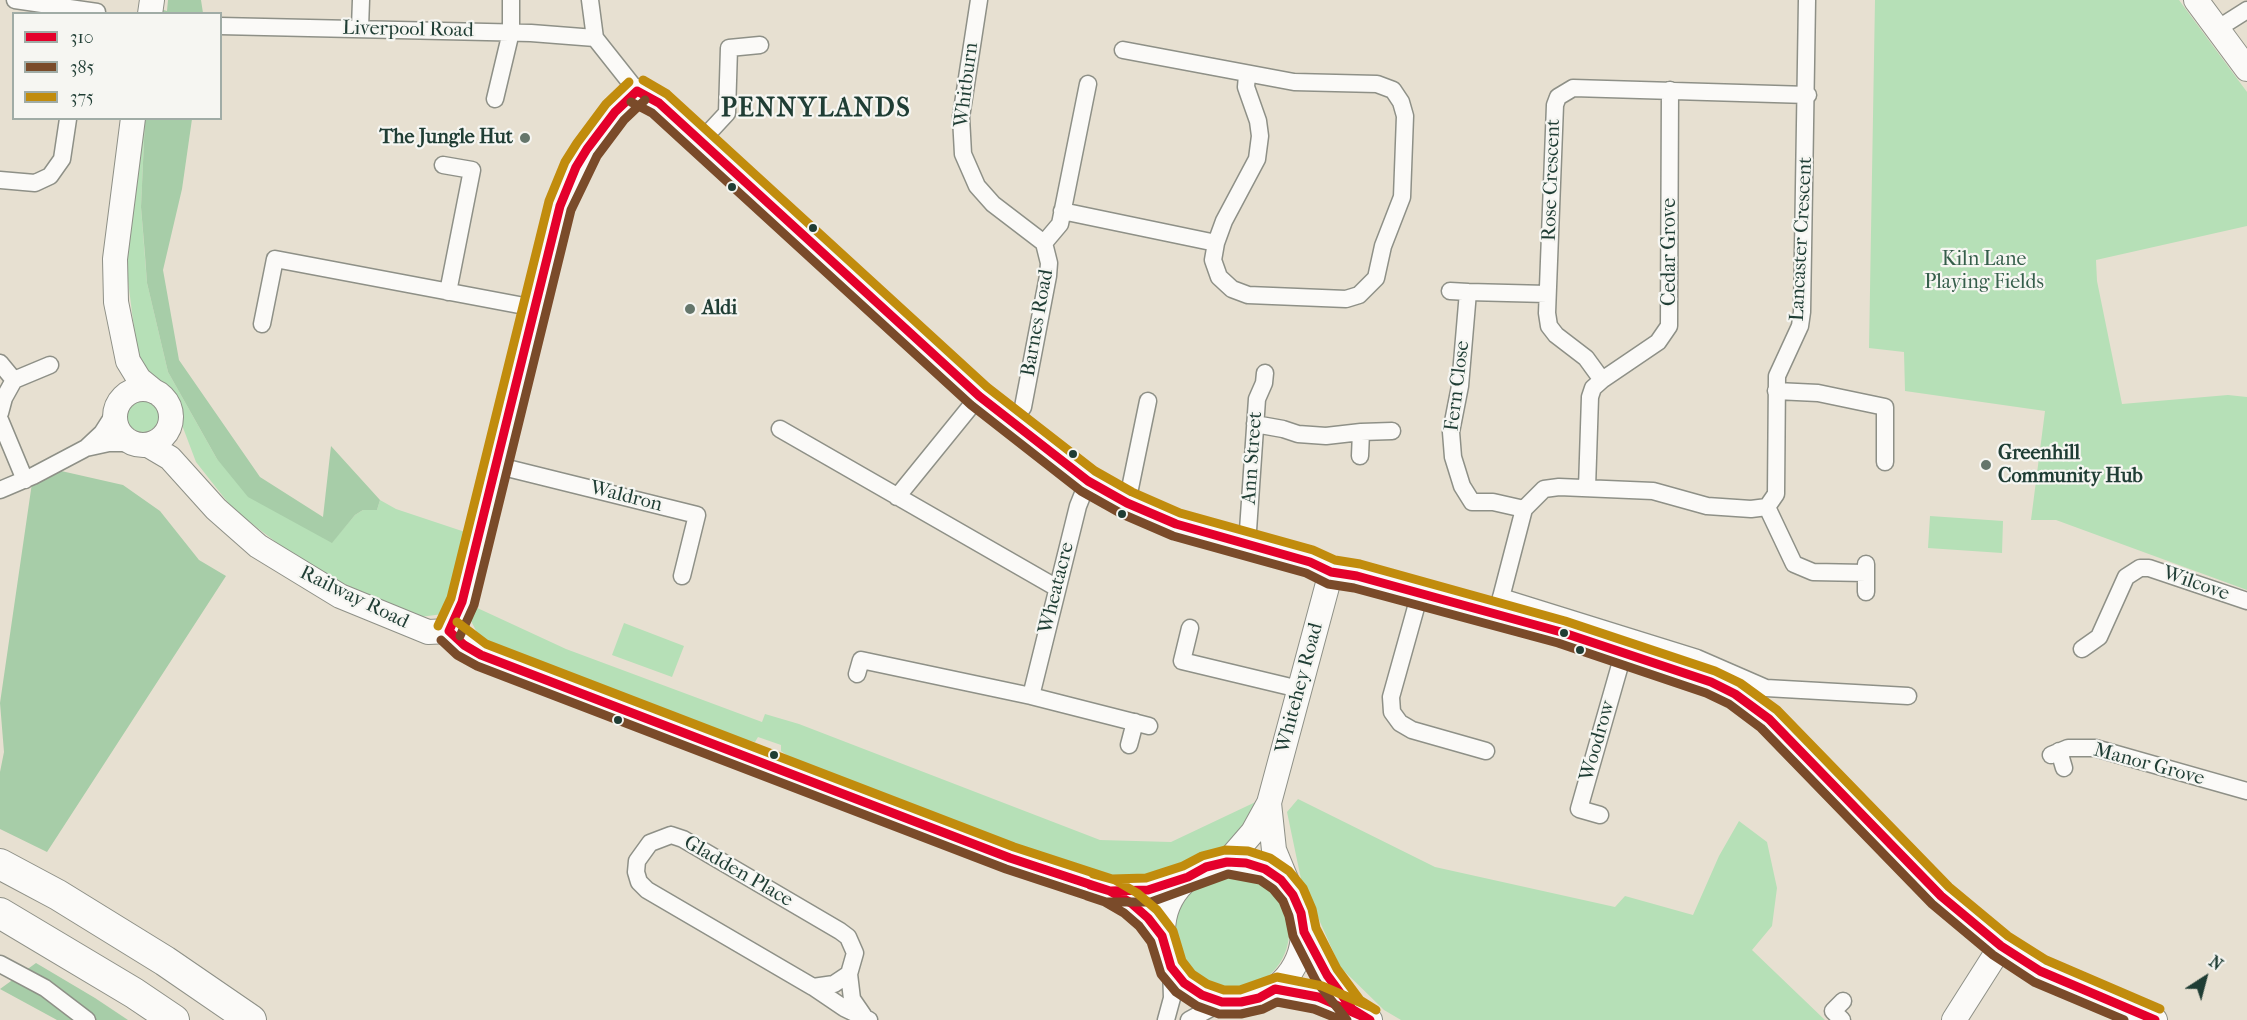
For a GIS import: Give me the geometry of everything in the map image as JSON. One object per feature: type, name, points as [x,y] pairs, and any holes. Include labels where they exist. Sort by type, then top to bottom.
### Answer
[{"type":"highway","points":[[0,864],[58,896],[165,961],[251,1020]]},
{"type":"highway","points":[[0,913],[134,993],[174,1020]]},
{"type":"street","points":[[15,0],[97,12]]},
{"type":"street","points":[[360,28],[361,0]]},
{"type":"street","points":[[495,99],[511,32],[511,0]]},
{"type":"street","points":[[590,0],[595,38],[637,91],[659,104],[701,141],[921,346],[979,396],[1088,481],[1127,503],[1176,524],[1310,562],[1331,572],[1358,576],[1420,593],[1499,605],[1697,658],[1766,688],[1908,696]]},
{"type":"street","name":"Whitburn","points":[[979,0],[961,117],[963,154],[977,186],[993,204],[1044,243]]},
{"type":"street","name":"Lancaster Crescent","points":[[1767,507],[1776,494],[1776,391],[1780,364],[1801,319],[1808,94],[1807,0]]},
{"type":"street","points":[[2196,0],[2247,69]]},
{"type":"street","points":[[2217,29],[2247,10]]},
{"type":"street","name":"Liverpool Road","points":[[222,26],[511,32],[595,38]]},
{"type":"street","points":[[701,141],[727,113],[729,48],[760,45]]},
{"type":"street","points":[[1123,50],[1294,82],[1377,84],[1393,90],[1401,102],[1405,116],[1402,197],[1383,246],[1376,278],[1359,295],[1346,299],[1248,295],[1232,290],[1219,277],[1213,260],[1216,243],[1224,221],[1257,159],[1259,129],[1246,87],[1247,75]]},
{"type":"street","name":"Barnes Road","points":[[1012,423],[1023,407],[1048,276],[1049,263],[1044,243],[1060,224],[1088,84]]},
{"type":"street","name":"Rose Crescent","points":[[1602,380],[1586,358],[1549,326],[1547,294],[1555,105],[1558,97],[1573,88],[1808,94]]},
{"type":"street","name":"Cedar Grove","points":[[1602,380],[1658,342],[1669,326],[1670,90]]},
{"type":"street","points":[[637,91],[606,123],[576,167],[554,226],[462,602],[449,632],[464,645],[481,655],[1010,858],[1110,891],[1131,903],[1162,936]]},
{"type":"street","points":[[0,180],[35,183],[50,176],[63,159],[68,120]]},
{"type":"street","points":[[0,490],[25,480],[86,448],[109,443],[141,444],[163,437],[171,422],[168,404],[133,371],[124,348],[116,302],[115,259],[133,120]]},
{"type":"street","points":[[443,165],[472,170],[448,292]]},
{"type":"street","points":[[1062,211],[1216,243]]},
{"type":"street","points":[[262,324],[275,259],[535,308]]},
{"type":"street","points":[[1449,291],[1547,294]]},
{"type":"street","name":"Fern Close","points":[[1468,292],[1460,386],[1450,432],[1453,457],[1462,486],[1472,502],[1493,502],[1524,509]]},
{"type":"street","points":[[124,348],[118,429],[141,444]]},
{"type":"street","points":[[0,363],[14,381]]},
{"type":"street","points":[[0,414],[4,398],[14,381],[50,365]]},
{"type":"street","name":"Ann Street","points":[[1247,545],[1257,399],[1264,383],[1265,373]]},
{"type":"street","points":[[1587,488],[1590,397],[1593,388],[1602,380]]},
{"type":"street","points":[[86,448],[102,433],[118,407],[131,392],[147,390],[155,392]]},
{"type":"street","points":[[1776,391],[1818,393],[1885,407],[1885,462]]},
{"type":"street","points":[[897,497],[979,396]]},
{"type":"street","points":[[1127,503],[1148,401]]},
{"type":"street","points":[[0,420],[25,480]]},
{"type":"street","name":"Railway Road","points":[[171,422],[192,481]]},
{"type":"street","points":[[1255,424],[1298,434],[1326,436],[1392,431]]},
{"type":"street","points":[[780,429],[1057,588]]},
{"type":"street","points":[[1360,456],[1361,432]]},
{"type":"street","name":"Railway Road","points":[[141,444],[170,458],[235,527],[258,546],[310,580],[397,622],[428,632],[449,632]]},
{"type":"street","name":"Waldron","points":[[495,465],[697,515],[682,576]]},
{"type":"street","name":"Wheatacre","points":[[1031,696],[1078,506],[1088,481]]},
{"type":"street","points":[[1499,605],[1524,509],[1544,489],[1653,491],[1717,507],[1767,507],[1794,564],[1814,572],[1866,568],[1866,592]]},
{"type":"street","name":"Wilcove","points":[[2082,649],[2099,637],[2126,577],[2140,568],[2149,568],[2247,602]]},
{"type":"street","name":"Whitehey Road","points":[[1272,794],[1331,572]]},
{"type":"street","points":[[1420,593],[1391,698],[1392,712],[1400,723],[1412,730],[1486,751]]},
{"type":"street","points":[[1499,605],[1710,682],[1735,694],[1769,719],[1941,896],[2001,946],[2040,971],[2156,1020]]},
{"type":"street","points":[[1190,628],[1182,661],[1299,689]]},
{"type":"street","name":"Woodrow","points":[[1600,815],[1579,808],[1624,651]]},
{"type":"street","points":[[857,674],[861,660],[1031,696],[1142,724],[1129,745]]},
{"type":"street","name":"Manor Grove","points":[[2064,768],[2055,753],[2068,748],[2095,748],[2247,791]]},
{"type":"street","points":[[1227,862],[1253,832],[1272,794]]},
{"type":"street","points":[[1272,794],[1274,850],[1301,913],[1304,932],[1327,975],[1361,1015]]},
{"type":"street","name":"Gladden Place","points":[[671,835],[683,839],[840,931],[848,937],[855,953],[849,974],[852,999],[867,1019],[844,1008],[813,987],[647,890],[639,882],[636,872],[642,851],[660,837],[671,835]]},
{"type":"street","points":[[1110,891],[1148,890],[1188,877],[1206,867],[1227,862],[1246,862],[1264,869],[1281,880],[1293,895]]},
{"type":"street","points":[[1166,1020],[1172,998],[1171,966],[1162,936],[1164,914],[1173,894],[1188,877]]},
{"type":"street","points":[[1189,1020],[1222,1002],[1250,1000],[1275,989],[1291,973],[1300,953],[1304,932]]},
{"type":"street","points":[[1954,1020],[2001,946]]},
{"type":"street","points":[[0,964],[45,988],[87,1020]]},
{"type":"street","points":[[1171,966],[1193,989],[1222,1002]]},
{"type":"street","points":[[813,987],[834,984],[849,974]]},
{"type":"street","points":[[1275,989],[1318,997],[1361,1015]]},
{"type":"street","points":[[1842,1020],[1833,1011],[1843,1001]]},
{"type":"green space","points":[[168,0],[201,0],[203,12],[151,12],[151,6],[167,11]]},
{"type":"green space","name":"Kiln Lane Playing Fields","points":[[1875,0],[2179,0],[2247,92],[2247,226],[2096,260],[2097,281],[2122,404],[2228,395],[2247,397],[2247,590],[2056,520],[2031,520],[2045,411],[1905,391],[1904,352],[1869,348]]},
{"type":"green space","points":[[145,120],[141,207],[147,283],[168,372],[217,459],[332,542],[355,515],[363,510],[377,510],[380,500],[396,509],[477,536],[462,602],[443,614],[420,617],[312,570],[233,509],[196,462],[168,388],[151,377],[137,352],[123,241]]},
{"type":"green space","points":[[145,120],[192,120],[182,189],[163,270],[179,360],[260,477],[323,517],[331,446],[380,500],[377,510],[363,510],[355,515],[332,543],[248,497],[217,459],[168,372],[147,283],[141,207]]},
{"type":"green space","points":[[143,400],[154,405],[159,416],[154,427],[143,432],[132,427],[127,416],[132,405]]},
{"type":"green space","points":[[48,468],[123,485],[160,511],[199,560],[226,576],[47,852],[0,829],[0,772],[4,752],[0,703],[33,476]]},
{"type":"green space","points":[[1930,516],[2003,521],[2002,553],[1928,548]]},
{"type":"green space","points":[[473,606],[566,649],[762,722],[765,714],[799,724],[1100,840],[1171,842],[1264,798],[1232,843],[1155,879],[1130,881],[1064,866],[813,774],[781,751],[781,745],[758,737],[755,742],[708,732],[484,646],[470,619]]},
{"type":"green space","points":[[624,623],[684,646],[672,677],[612,655]]},
{"type":"green space","points":[[1298,799],[1435,867],[1615,907],[1625,896],[1693,915],[1719,856],[1739,821],[1767,842],[1777,888],[1772,926],[1752,950],[1825,1020],[1401,1020],[1384,1010],[1340,967],[1301,879],[1287,812]]},
{"type":"green space","points":[[1232,875],[1254,879],[1273,891],[1285,910],[1289,932],[1285,954],[1273,973],[1254,985],[1232,989],[1210,985],[1191,973],[1179,954],[1175,932],[1179,910],[1191,891],[1210,879]]},
{"type":"green space","points":[[36,963],[128,1020],[57,1020],[0,989]]},
{"type":"transit line","name":"375","points":[[643,80],[667,94],[987,387],[1095,471],[1132,492],[1180,513],[1313,550],[1335,560],[1360,564],[1565,621],[1715,671],[1740,683],[1777,710],[1949,887],[2008,936],[2046,960],[2160,1009]]},
{"type":"transit line","name":"375","points":[[438,626],[451,598],[549,201],[565,162],[577,143],[606,104],[629,82]]},
{"type":"transit line","name":"310","points":[[637,91],[659,103],[979,396],[1088,481],[1127,503],[1176,524],[1310,562],[1331,572],[1357,576],[1561,632],[1711,682],[1735,694],[1769,719],[1941,896],[2001,946],[2040,971],[2155,1020]]},
{"type":"transit line","name":"310","points":[[449,631],[462,602],[560,206],[576,167],[587,149],[615,112],[637,91]]},
{"type":"transit line","name":"385","points":[[460,636],[474,605],[571,210],[597,156],[624,120],[645,100]]},
{"type":"transit line","name":"385","points":[[631,102],[652,113],[971,405],[1081,491],[1122,514],[1173,536],[1306,573],[1328,584],[1354,588],[1558,643],[1706,693],[1729,704],[1761,728],[1932,904],[1993,955],[2034,982],[2124,1020]]},
{"type":"transit line","name":"375","points":[[457,622],[486,644],[1014,847],[1112,879],[1146,878],[1183,866],[1202,856],[1225,850],[1248,851],[1270,858],[1289,871],[1303,888],[1312,909],[1316,928],[1337,969],[1360,1000],[1376,1010]]},
{"type":"transit line","name":"310","points":[[449,631],[464,645],[481,655],[1010,858],[1110,891],[1148,890],[1188,877],[1206,867],[1227,862],[1246,863],[1265,869],[1281,880],[1293,895],[1301,913],[1304,932],[1327,975],[1352,1009],[1370,1020]]},
{"type":"transit line","name":"385","points":[[441,640],[457,655],[477,666],[1006,869],[1106,902],[1151,902],[1228,874],[1260,880],[1273,889],[1283,901],[1293,936],[1316,981],[1347,1020]]},
{"type":"transit line","name":"375","points":[[1093,874],[1115,880],[1137,893],[1157,910],[1173,931],[1182,961],[1192,974],[1207,984],[1224,990],[1240,990],[1277,977],[1322,986],[1371,1007]]},
{"type":"transit line","name":"310","points":[[1090,885],[1110,891],[1131,903],[1148,918],[1162,936],[1171,967],[1184,983],[1202,995],[1222,1002],[1241,1002],[1259,998],[1275,989],[1318,997],[1366,1018]]},
{"type":"transit line","name":"385","points":[[1087,896],[1105,902],[1124,913],[1139,926],[1151,942],[1161,974],[1176,992],[1197,1006],[1219,1014],[1241,1014],[1263,1009],[1277,1002],[1314,1009],[1341,1020]]},
{"type":"place","name":"The Jungle Hut","points":[[525,138]]},
{"type":"place","name":"Aldi","points":[[690,309]]},
{"type":"place","name":"Greenhill Community Hub","points":[[1986,465]]},
{"type":"district","name":"PENNYLANDS","points":[[816,110]]}]
